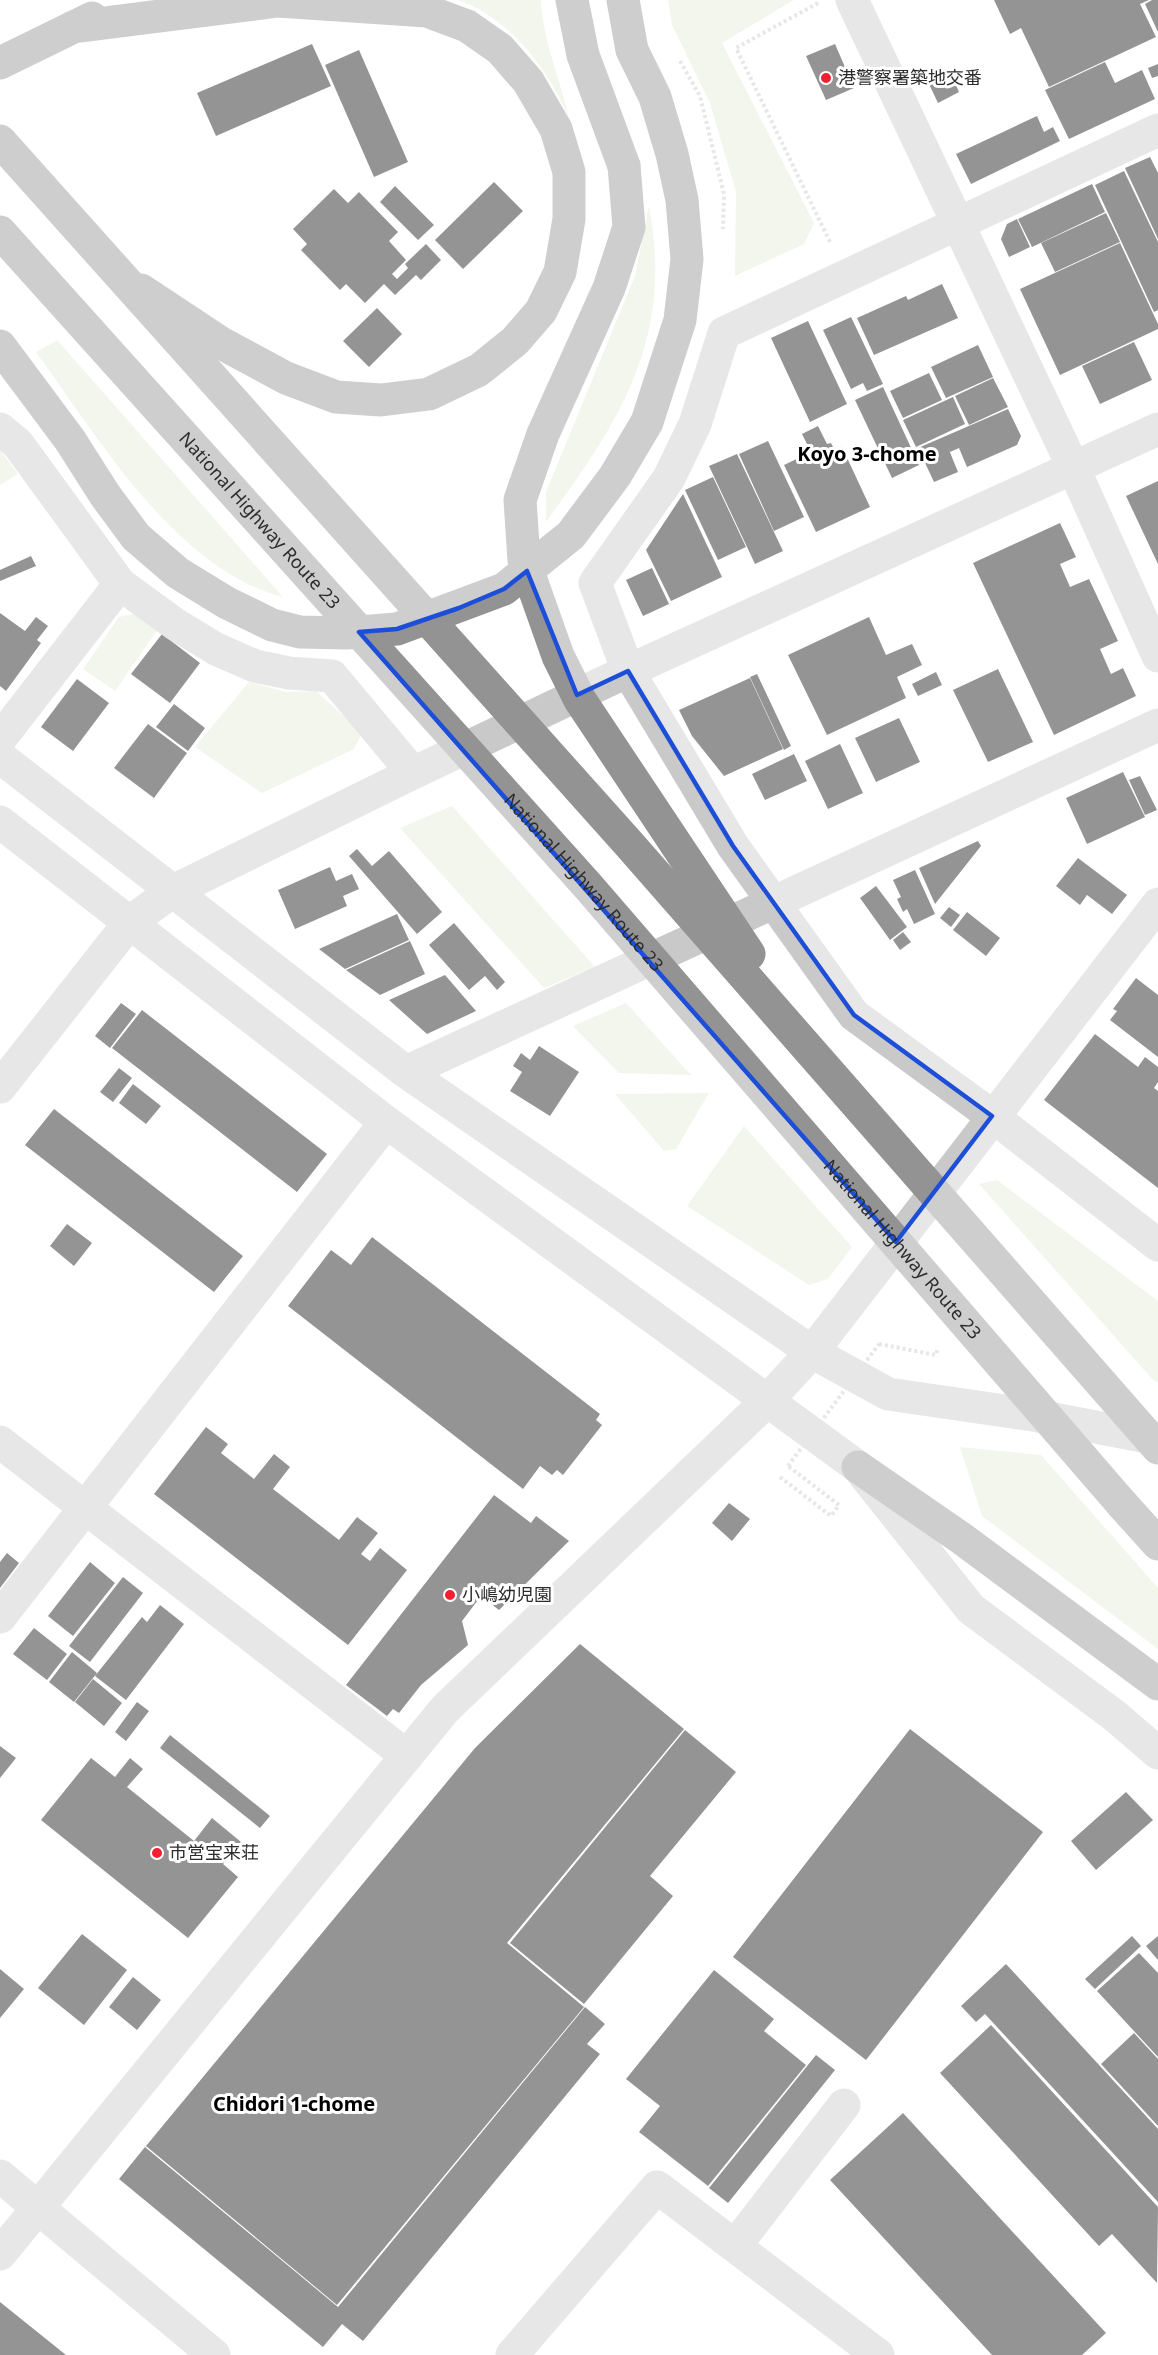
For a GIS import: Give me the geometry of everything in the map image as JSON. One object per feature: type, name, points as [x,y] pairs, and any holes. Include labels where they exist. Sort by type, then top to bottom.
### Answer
[{"type":"highway","points":[[0,63],[128,0]]},
{"type":"highway","points":[[572,0],[583,55],[624,166],[629,227],[609,288],[543,434],[520,500],[524,560],[558,656],[580,700],[819,1059]]},
{"type":"highway","points":[[0,346],[136,537],[178,573],[227,603],[272,625],[300,632],[346,633],[397,629],[504,589],[571,535],[615,476],[647,422],[680,320],[687,259],[682,200],[672,154],[655,97],[632,50],[623,0]]},
{"type":"highway","points":[[73,27],[278,1],[427,11],[467,26],[500,49],[528,81],[556,129],[569,172],[569,219],[560,272],[541,310],[515,341],[479,370],[429,394],[381,400],[336,397],[286,378],[221,343],[119,276]]},
{"type":"highway","points":[[0,141],[819,1059],[1158,1448]]},
{"type":"highway","name":"National Highway Route 23","points":[[0,232],[586,885],[1158,1544]]},
{"type":"highway","points":[[858,1467],[961,1538],[1158,1684]]},
{"type":"street","points":[[852,0],[1074,469],[1158,656]]},
{"type":"street","points":[[1158,130],[957,222],[724,333],[695,424],[669,478],[596,583],[628,671],[733,846],[854,1015],[992,1116],[1158,1245]]},
{"type":"street","points":[[0,429],[18,444],[120,584],[195,637],[245,662],[289,673],[332,676],[413,773]]},
{"type":"street","points":[[0,1087],[130,922],[173,891],[628,671],[1158,429]]},
{"type":"street","points":[[0,739],[120,584]]},
{"type":"street","points":[[406,1072],[1158,725]]},
{"type":"street","points":[[0,757],[406,1072],[812,1352],[888,1394],[1033,1415],[1158,1438]]},
{"type":"street","points":[[0,822],[386,1122],[766,1402],[858,1467],[971,1609],[1115,1716],[1158,1753]]},
{"type":"street","points":[[0,2254],[445,1709],[766,1402],[812,1352],[1158,904]]},
{"type":"street","points":[[0,1617],[386,1122]]},
{"type":"street","points":[[0,1442],[407,1756]]},
{"type":"street","points":[[735,2246],[844,2105]]},
{"type":"street","points":[[0,2176],[214,2355]]},
{"type":"street","points":[[514,2354],[657,2187],[878,2355]]},
{"type":"path","points":[[819,0],[820,2],[736,48],[833,243],[823,248]]},
{"type":"path","points":[[677,55],[700,96],[724,194],[723,240]]},
{"type":"path","points":[[780,1477],[831,1516],[839,1505],[788,1466],[879,1344],[936,1355],[939,1347],[931,1339]]},
{"type":"highlighted area","points":[[527,571],[577,695],[628,671],[733,846],[854,1015],[992,1116],[896,1242],[359,632],[397,629],[459,608],[504,589]]},
{"type":"green space","points":[[458,0],[541,0],[548,45],[569,118],[550,81],[525,47],[494,19]]},
{"type":"green space","points":[[668,0],[794,0],[722,43],[814,223],[804,244],[735,276],[736,192],[710,103],[672,25]]},
{"type":"green space","points":[[649,206],[655,253],[654,297],[647,337],[635,375],[618,412],[597,448],[546,522],[546,492],[635,276]]},
{"type":"green space","points":[[58,340],[283,597],[244,582],[208,559],[174,530],[142,496],[36,352]]},
{"type":"green space","points":[[0,450],[18,474],[0,485]]},
{"type":"green space","points":[[138,613],[158,629],[115,691],[83,669],[119,617]]},
{"type":"green space","points":[[249,682],[286,692],[316,691],[362,733],[354,749],[262,793],[195,747]]},
{"type":"green space","points":[[452,806],[595,967],[544,988],[400,828]]},
{"type":"green space","points":[[626,1003],[691,1075],[619,1073],[573,1026]]},
{"type":"green space","points":[[709,1093],[676,1149],[664,1151],[615,1094]]},
{"type":"green space","points":[[744,1126],[852,1247],[828,1279],[809,1285],[687,1206]]},
{"type":"green space","points":[[997,1180],[1158,1301],[1158,1382],[1154,1381],[979,1184]]},
{"type":"green space","points":[[960,1447],[1041,1455],[1158,1588],[1158,1649],[982,1516]]},
{"type":"building","points":[[994,0],[1149,0],[1140,4],[1156,37],[1049,87],[1021,28],[1010,34]]},
{"type":"building","points":[[1158,0],[1158,32],[1145,4]]},
{"type":"building","points":[[312,44],[331,86],[216,136],[197,93]]},
{"type":"building","points":[[835,44],[854,88],[826,100],[806,56]]},
{"type":"building","points":[[359,50],[408,162],[374,177],[325,65]]},
{"type":"building","points":[[1105,62],[1115,83],[1142,70],[1155,99],[1069,139],[1045,90]]},
{"type":"building","points":[[1158,64],[1158,76],[1152,78],[1148,68]]},
{"type":"building","points":[[950,71],[959,92],[938,103],[928,82]]},
{"type":"building","points":[[1037,116],[1044,132],[1053,127],[1060,141],[971,184],[956,154]]},
{"type":"building","points":[[1150,157],[1158,173],[1158,239],[1125,168]]},
{"type":"building","points":[[1124,171],[1158,242],[1158,310],[1154,312],[1095,185]]},
{"type":"building","points":[[494,182],[523,211],[463,269],[435,240]]},
{"type":"building","points":[[1092,184],[1105,212],[1032,247],[1018,219]]},
{"type":"building","points":[[395,186],[434,225],[418,240],[380,202]]},
{"type":"building","points":[[334,189],[348,203],[359,192],[398,232],[389,241],[406,260],[392,274],[397,279],[408,268],[405,264],[426,244],[441,260],[421,280],[416,275],[395,295],[384,284],[365,303],[346,284],[340,290],[301,250],[307,244],[293,229]]},
{"type":"building","points":[[1106,213],[1120,242],[1055,272],[1041,243]]},
{"type":"building","points":[[1017,219],[1030,247],[1009,257],[1001,239],[1007,224]]},
{"type":"building","points":[[1120,243],[1158,324],[1158,329],[1060,375],[1020,289]]},
{"type":"building","points":[[942,284],[958,318],[874,355],[857,318],[906,296],[908,300]]},
{"type":"building","points":[[377,308],[402,334],[369,367],[343,341]]},
{"type":"building","points":[[851,317],[883,384],[867,391],[863,383],[851,389],[823,330]]},
{"type":"building","points":[[808,321],[847,404],[810,422],[771,338]]},
{"type":"building","points":[[1134,342],[1152,380],[1100,404],[1082,366]]},
{"type":"building","points":[[978,345],[993,377],[946,398],[931,367]]},
{"type":"building","points":[[929,373],[942,400],[903,418],[890,391]]},
{"type":"building","points":[[993,378],[1008,407],[969,425],[955,396]]},
{"type":"building","points":[[883,387],[919,465],[892,478],[855,400]]},
{"type":"building","points":[[953,397],[965,424],[916,447],[903,420]]},
{"type":"building","points":[[1008,409],[1021,436],[1017,445],[967,467],[959,448],[950,452],[947,445],[958,472],[934,482],[918,448]]},
{"type":"building","points":[[818,426],[827,444],[831,443],[835,451],[842,447],[870,507],[816,532],[784,465],[811,452],[802,434]]},
{"type":"building","points":[[768,441],[804,517],[774,531],[739,454]]},
{"type":"building","points":[[737,454],[783,551],[755,564],[709,466]]},
{"type":"building","points":[[713,477],[746,547],[718,560],[685,490]]},
{"type":"building","points":[[1158,481],[1158,564],[1126,496]]},
{"type":"building","points":[[683,494],[722,577],[671,601],[646,550]]},
{"type":"building","points":[[1060,523],[1076,557],[1060,564],[1070,587],[1089,579],[1118,641],[1100,649],[1111,674],[1123,668],[1136,696],[1054,735],[973,563]]},
{"type":"building","points":[[31,556],[36,566],[0,581],[0,570]]},
{"type":"building","points":[[652,568],[669,604],[643,616],[626,580]]},
{"type":"building","points":[[0,613],[25,631],[36,617],[48,626],[37,640],[41,643],[6,691],[0,686]]},
{"type":"building","points":[[869,617],[886,655],[912,644],[922,665],[897,677],[906,698],[827,735],[788,655]]},
{"type":"building","points":[[162,634],[200,663],[170,703],[131,674]]},
{"type":"building","points":[[998,669],[1033,742],[988,762],[953,690]]},
{"type":"building","points":[[936,672],[942,685],[918,696],[912,684]]},
{"type":"building","points":[[757,674],[791,746],[784,750],[750,677]]},
{"type":"building","points":[[750,678],[783,749],[724,776],[692,736],[679,710]]},
{"type":"building","points":[[77,679],[109,703],[73,751],[41,727]]},
{"type":"building","points":[[174,704],[205,728],[188,751],[156,727]]},
{"type":"building","points":[[899,718],[920,762],[876,782],[855,738]]},
{"type":"building","points":[[148,724],[187,753],[154,798],[114,768]]},
{"type":"building","points":[[840,744],[863,793],[828,809],[805,761]]},
{"type":"building","points":[[794,754],[807,781],[765,800],[752,774]]},
{"type":"building","points":[[1123,772],[1145,817],[1087,844],[1066,798]]},
{"type":"building","points":[[1140,776],[1157,810],[1145,815],[1129,780]]},
{"type":"building","points":[[978,841],[981,846],[935,904],[919,868]]},
{"type":"building","points":[[357,849],[372,866],[389,851],[442,912],[417,934],[349,856]]},
{"type":"building","points":[[1078,858],[1127,895],[1112,914],[1087,895],[1080,905],[1056,886]]},
{"type":"building","points":[[330,867],[336,881],[352,874],[359,889],[343,896],[347,906],[295,929],[278,890]]},
{"type":"building","points":[[915,870],[935,914],[914,924],[907,909],[903,912],[897,899],[901,897],[893,880]]},
{"type":"building","points":[[876,886],[907,927],[890,940],[860,898]]},
{"type":"building","points":[[949,907],[960,915],[951,927],[940,918]]},
{"type":"building","points":[[967,912],[1000,938],[986,956],[953,930]]},
{"type":"building","points":[[397,914],[409,940],[345,969],[319,949]]},
{"type":"building","points":[[454,923],[505,982],[497,990],[485,976],[469,990],[429,945]]},
{"type":"building","points":[[903,932],[911,942],[900,950],[893,940]]},
{"type":"building","points":[[410,941],[425,974],[380,995],[346,970]]},
{"type":"building","points":[[445,975],[476,1011],[427,1034],[389,1000]]},
{"type":"building","points":[[1136,978],[1158,995],[1158,1057],[1110,1020],[1117,1011],[1113,1009]]},
{"type":"building","points":[[121,1003],[136,1014],[110,1048],[95,1036]]},
{"type":"building","points":[[142,1010],[327,1154],[297,1192],[112,1048]]},
{"type":"building","points":[[1095,1034],[1138,1067],[1145,1057],[1158,1067],[1158,1082],[1154,1088],[1158,1091],[1158,1188],[1044,1100]]},
{"type":"building","points":[[539,1046],[579,1072],[550,1116],[510,1091],[522,1072],[513,1066],[521,1053],[530,1060]]},
{"type":"building","points":[[119,1068],[132,1078],[113,1102],[100,1092]]},
{"type":"building","points":[[133,1084],[161,1106],[146,1124],[119,1103]]},
{"type":"building","points":[[54,1109],[243,1256],[214,1292],[25,1145]]},
{"type":"building","points":[[67,1224],[92,1243],[74,1266],[50,1246]]},
{"type":"building","points":[[372,1237],[600,1414],[596,1420],[602,1425],[563,1475],[557,1470],[552,1475],[540,1466],[523,1489],[288,1306],[331,1250],[351,1265]]},
{"type":"building","points":[[206,1427],[228,1444],[221,1453],[254,1479],[274,1454],[290,1467],[273,1489],[339,1540],[357,1517],[378,1533],[361,1554],[370,1561],[380,1548],[407,1570],[348,1645],[154,1494]]},
{"type":"building","points":[[494,1495],[531,1523],[536,1516],[569,1541],[499,1610],[481,1596],[462,1621],[468,1645],[421,1685],[399,1713],[393,1709],[387,1716],[346,1685]]},
{"type":"building","points":[[729,1503],[750,1519],[732,1541],[712,1523]]},
{"type":"building","points":[[7,1553],[19,1563],[0,1588],[0,1562]]},
{"type":"building","points":[[90,1562],[115,1583],[73,1636],[48,1616]]},
{"type":"building","points":[[123,1577],[143,1593],[90,1662],[69,1646]]},
{"type":"building","points":[[160,1605],[184,1624],[126,1700],[95,1676],[142,1617],[147,1622]]},
{"type":"building","points":[[34,1628],[67,1654],[47,1680],[13,1654]]},
{"type":"building","points":[[580,1644],[684,1729],[507,1943],[584,2007],[337,2305],[146,2146],[475,1748]]},
{"type":"building","points":[[72,1652],[97,1673],[74,1702],[49,1682]]},
{"type":"building","points":[[93,1679],[122,1703],[104,1726],[75,1702]]},
{"type":"building","points":[[137,1702],[149,1711],[126,1741],[115,1732]]},
{"type":"building","points":[[910,1729],[1043,1832],[866,2060],[733,1957]]},
{"type":"building","points":[[685,1730],[736,1772],[650,1876],[673,1896],[584,2004],[510,1943]]},
{"type":"building","points":[[170,1735],[270,1816],[260,1828],[160,1748]]},
{"type":"building","points":[[0,1746],[16,1758],[0,1778]]},
{"type":"building","name":"市営宝来荘","points":[[91,1758],[115,1777],[130,1758],[143,1769],[127,1787],[194,1841],[212,1818],[241,1842],[223,1864],[238,1877],[188,1938],[41,1820]]},
{"type":"building","points":[[1126,1792],[1153,1820],[1096,1870],[1071,1841]]},
{"type":"building","points":[[82,1934],[127,1970],[84,2025],[38,1988]]},
{"type":"building","points":[[1132,1936],[1141,1946],[1095,1989],[1085,1979]]},
{"type":"building","points":[[1158,1936],[1158,1960],[1146,1946]]},
{"type":"building","points":[[1139,1953],[1158,1973],[1158,2057],[1097,1991]]},
{"type":"building","points":[[1006,1964],[1158,2129],[1158,2202],[985,2014],[976,2022],[961,2006]]},
{"type":"building","points":[[0,1969],[24,1989],[0,2018]]},
{"type":"building","points":[[714,1970],[774,2019],[764,2031],[806,2065],[708,2186],[639,2132],[660,2106],[626,2079]]},
{"type":"building","points":[[133,1977],[161,2000],[137,2030],[109,2007]]},
{"type":"building","points":[[585,2007],[605,2024],[587,2044],[600,2054],[363,2341],[342,2324],[323,2347],[119,2179],[145,2147],[338,2307]]},
{"type":"building","points":[[991,2025],[1158,2207],[1157,2283],[1112,2234],[1099,2246],[940,2073]]},
{"type":"building","points":[[1134,2033],[1158,2059],[1158,2126],[1101,2064]]},
{"type":"building","points":[[816,2055],[835,2070],[728,2203],[709,2188]]},
{"type":"building","points":[[903,2113],[1106,2333],[1082,2355],[992,2355],[830,2180]]},
{"type":"building","points":[[0,2302],[66,2355],[0,2355]]},
{"type":"place","name":"港警察署築地交番","points":[[826,78]]},
{"type":"place","name":"小嶋幼児園","points":[[450,1595]]},
{"type":"place","name":"市営宝来荘","points":[[157,1853]]},
{"type":"district","name":"Koyo 3-chome","points":[[867,454]]},
{"type":"district","name":"Chidori 1-chome","points":[[294,2104]]}]
